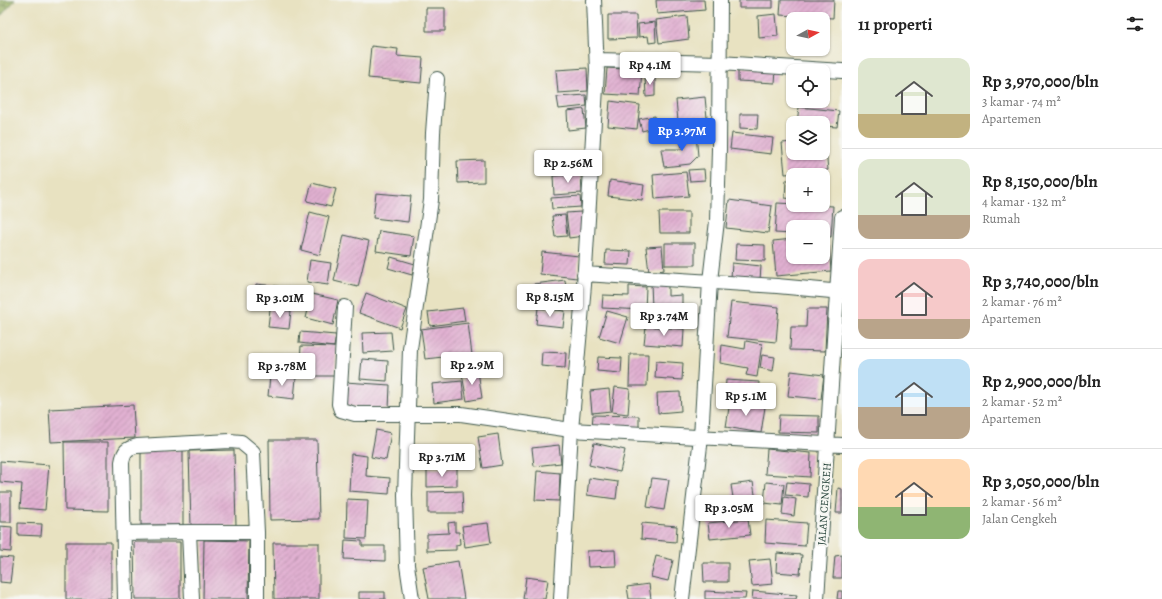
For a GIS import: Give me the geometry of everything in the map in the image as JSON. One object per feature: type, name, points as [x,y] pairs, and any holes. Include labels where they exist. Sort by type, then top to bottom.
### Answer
[{"type":"street","points":[[561,599],[571,430],[584,274],[597,60],[594,0]]},
{"type":"street","points":[[682,599],[702,437],[710,282],[716,221],[720,0]]},
{"type":"street","points":[[597,60],[720,63],[842,71]]},
{"type":"street","points":[[412,599],[407,565],[405,495],[410,349],[431,200],[433,133],[437,79]]},
{"type":"street","name":"JALAN CENGKEH","points":[[817,599],[840,292],[842,217]]},
{"type":"street","points":[[584,274],[777,286],[840,292]]},
{"type":"street","points":[[345,307],[339,404],[341,410],[355,414],[462,414],[571,430],[842,446]]},
{"type":"street","points":[[125,599],[122,462],[126,450],[137,446],[230,441],[241,442],[253,452],[257,532],[257,599]]},
{"type":"street","points":[[189,532],[192,599]]},
{"type":"street","points":[[124,533],[257,532]]},
{"type":"green space","points":[[0,0],[15,0],[0,17]]},
{"type":"building","points":[[656,0],[704,0],[705,10],[657,14]]},
{"type":"building","points":[[739,0],[773,0],[773,8],[739,8]]},
{"type":"building","points":[[781,0],[834,0],[833,18],[830,18],[830,12],[786,12],[786,15],[780,15]]},
{"type":"building","points":[[426,8],[445,8],[445,31],[426,31]]},
{"type":"building","points":[[776,14],[778,36],[759,38],[758,16]]},
{"type":"building","points":[[608,15],[636,15],[637,38],[608,39]]},
{"type":"building","points":[[687,16],[689,39],[659,43],[656,20]]},
{"type":"building","points":[[655,22],[656,42],[649,43],[648,36],[639,37],[638,24]]},
{"type":"building","points":[[371,46],[398,49],[397,56],[423,58],[421,83],[368,78]]},
{"type":"building","points":[[587,68],[588,91],[558,93],[556,70]]},
{"type":"building","points":[[607,68],[642,70],[640,96],[605,94]]},
{"type":"building","points":[[738,68],[776,70],[775,83],[738,81]]},
{"type":"building","points":[[655,75],[655,96],[646,97],[645,76]]},
{"type":"building","points":[[586,95],[587,106],[559,109],[557,97]]},
{"type":"building","points":[[705,97],[707,118],[678,121],[676,100]]},
{"type":"building","points":[[610,101],[640,105],[637,129],[608,126]]},
{"type":"building","points":[[799,108],[839,111],[837,127],[830,126],[830,116],[798,116]]},
{"type":"building","points":[[584,109],[586,128],[568,130],[567,111]]},
{"type":"building","points":[[740,114],[758,114],[757,129],[740,128]]},
{"type":"building","points":[[655,116],[657,127],[642,131],[639,119]]},
{"type":"building","points":[[732,133],[773,138],[771,154],[730,149]]},
{"type":"building","points":[[696,134],[698,156],[690,164],[664,167],[661,149],[682,149],[680,136]]},
{"type":"building","points":[[782,143],[786,143],[786,160],[827,160],[828,168],[786,168],[785,174]]},
{"type":"building","points":[[484,160],[484,182],[458,183],[457,161]]},
{"type":"building","points":[[704,169],[705,180],[690,181],[688,170]]},
{"type":"building","points":[[686,172],[689,196],[655,199],[653,175]]},
{"type":"building","points":[[581,174],[582,193],[554,195],[553,176]]},
{"type":"building","points":[[610,180],[644,185],[642,200],[608,196]]},
{"type":"building","points":[[312,183],[336,189],[331,207],[307,201]]},
{"type":"building","points":[[376,193],[411,196],[408,222],[373,218]]},
{"type":"building","points":[[580,196],[581,207],[552,209],[551,198]]},
{"type":"building","points":[[729,200],[772,206],[768,233],[726,228]]},
{"type":"building","points":[[777,203],[786,203],[786,212],[830,212],[830,206],[833,206],[831,237],[830,220],[786,220],[786,234],[775,233]]},
{"type":"building","points":[[310,212],[329,217],[320,255],[301,250]]},
{"type":"building","points":[[581,212],[584,236],[569,238],[566,213]]},
{"type":"building","points":[[659,212],[689,212],[689,233],[660,233]]},
{"type":"building","points":[[565,215],[567,236],[555,237],[552,216]]},
{"type":"building","points":[[379,231],[414,236],[411,256],[376,251]]},
{"type":"building","points":[[344,235],[369,241],[358,287],[334,281]]},
{"type":"building","points":[[786,240],[786,264],[830,264],[830,258],[831,271],[776,276],[773,241]]},
{"type":"building","points":[[665,243],[695,243],[695,265],[665,265]]},
{"type":"building","points":[[736,244],[765,245],[765,261],[735,260]]},
{"type":"building","points":[[662,246],[664,270],[649,272],[646,247]]},
{"type":"building","points":[[606,250],[631,251],[630,265],[605,264]]},
{"type":"building","points":[[542,252],[579,256],[577,278],[540,274]]},
{"type":"building","points":[[391,257],[415,264],[412,275],[388,268]]},
{"type":"building","points":[[310,260],[331,263],[328,285],[307,282]]},
{"type":"building","points":[[732,263],[761,266],[760,280],[731,278]]},
{"type":"building","points":[[565,280],[567,296],[535,300],[534,284]]},
{"type":"building","points":[[668,282],[668,296],[682,295],[682,306],[652,308],[651,283]]},
{"type":"building","points":[[256,284],[303,289],[301,307],[254,303]]},
{"type":"building","points":[[629,286],[646,287],[645,310],[602,308],[603,295],[629,296]]},
{"type":"building","points":[[366,293],[407,309],[400,328],[359,313]]},
{"type":"building","points":[[312,294],[338,300],[333,325],[306,318]]},
{"type":"building","points":[[731,302],[779,307],[776,342],[727,337]]},
{"type":"building","points":[[463,308],[465,321],[430,326],[428,312]]},
{"type":"building","points":[[538,308],[565,311],[563,327],[536,324]]},
{"type":"building","points":[[270,309],[291,311],[289,329],[268,327]]},
{"type":"building","points":[[807,309],[827,309],[825,351],[790,350],[791,327],[806,327]]},
{"type":"building","points":[[607,311],[628,317],[620,343],[599,337]]},
{"type":"building","points":[[468,323],[473,363],[444,366],[443,357],[425,359],[421,329]]},
{"type":"building","points":[[646,326],[684,329],[683,347],[644,344]]},
{"type":"building","points":[[300,332],[336,335],[334,347],[299,343]]},
{"type":"building","points":[[391,332],[393,351],[363,353],[362,333]]},
{"type":"building","points":[[746,341],[762,344],[757,377],[746,375],[748,368],[720,363],[722,345],[745,349]]},
{"type":"building","points":[[301,346],[336,347],[335,376],[315,376],[315,362],[300,361]]},
{"type":"building","points":[[542,352],[566,353],[565,368],[541,366]]},
{"type":"building","points":[[630,354],[648,354],[647,386],[629,386]]},
{"type":"building","points":[[762,355],[775,357],[773,371],[760,368]]},
{"type":"building","points":[[598,357],[622,358],[621,373],[597,371]]},
{"type":"building","points":[[362,359],[388,361],[387,381],[360,379]]},
{"type":"building","points":[[656,361],[683,363],[682,380],[655,378]]},
{"type":"building","points":[[478,371],[482,398],[467,401],[462,374]]},
{"type":"building","points":[[791,371],[824,375],[821,399],[788,396]]},
{"type":"building","points":[[270,376],[296,378],[294,399],[268,396]]},
{"type":"building","points":[[726,380],[759,382],[758,397],[725,394]]},
{"type":"building","points":[[462,381],[464,399],[434,403],[432,384]]},
{"type":"building","points":[[345,382],[390,385],[389,409],[344,406]]},
{"type":"building","points":[[615,387],[630,389],[628,414],[612,412]]},
{"type":"building","points":[[609,389],[611,411],[592,413],[590,391]]},
{"type":"building","points":[[680,392],[681,411],[658,413],[657,393]]},
{"type":"building","points":[[730,401],[765,407],[761,433],[726,427]]},
{"type":"building","points":[[133,405],[135,438],[51,442],[49,409]]},
{"type":"building","points":[[593,415],[639,416],[639,428],[592,427]]},
{"type":"building","points":[[779,415],[819,416],[819,433],[778,432]]},
{"type":"building","points":[[376,430],[391,433],[386,460],[371,457]]},
{"type":"building","points":[[498,434],[502,465],[483,468],[478,437]]},
{"type":"building","points":[[269,440],[317,440],[319,519],[270,520]]},
{"type":"building","points":[[64,442],[108,442],[108,511],[65,510]]},
{"type":"building","points":[[594,443],[625,450],[620,472],[589,465]]},
{"type":"building","points":[[559,445],[561,463],[534,466],[532,448]]},
{"type":"building","points":[[767,449],[811,453],[810,477],[765,474]]},
{"type":"building","points":[[141,450],[183,450],[183,525],[141,525]]},
{"type":"building","points":[[234,450],[236,526],[191,527],[189,451]]},
{"type":"building","points":[[351,454],[367,456],[366,476],[390,478],[389,494],[349,491]]},
{"type":"building","points":[[0,461],[49,465],[45,510],[20,508],[22,484],[0,482]]},
{"type":"building","points":[[457,468],[457,486],[427,487],[427,469]]},
{"type":"building","points":[[537,471],[560,473],[559,501],[535,500]]},
{"type":"building","points":[[589,478],[618,482],[616,499],[587,495]]},
{"type":"building","points":[[652,478],[669,480],[664,510],[647,507]]},
{"type":"building","points":[[753,482],[757,507],[735,510],[731,485]]},
{"type":"building","points":[[766,482],[784,484],[782,505],[764,503]]},
{"type":"building","points":[[787,482],[809,484],[808,497],[785,495]]},
{"type":"building","points":[[838,488],[842,489],[842,513],[836,513]]},
{"type":"building","points":[[462,491],[463,513],[428,513],[428,492]]},
{"type":"building","points":[[0,492],[11,492],[11,522],[0,522]]},
{"type":"building","points":[[784,497],[796,499],[794,516],[782,514]]},
{"type":"building","points":[[347,499],[368,500],[366,539],[346,538]]},
{"type":"building","points":[[748,519],[750,535],[710,539],[708,523]]},
{"type":"building","points":[[766,520],[807,523],[805,546],[765,543]]},
{"type":"building","points":[[455,522],[455,532],[459,532],[460,544],[456,545],[456,550],[427,551],[427,534],[449,533],[448,523]]},
{"type":"building","points":[[18,523],[42,524],[41,536],[18,535]]},
{"type":"building","points":[[488,523],[491,543],[465,547],[462,526]]},
{"type":"building","points":[[642,523],[677,526],[676,542],[641,539]]},
{"type":"building","points":[[0,526],[12,527],[11,552],[0,551]]},
{"type":"building","points":[[204,540],[249,541],[248,599],[203,599]]},
{"type":"building","points":[[345,540],[362,541],[362,546],[385,546],[385,561],[344,559]]},
{"type":"building","points":[[66,542],[111,542],[111,599],[66,599]]},
{"type":"building","points":[[134,542],[180,542],[180,599],[135,599]]},
{"type":"building","points":[[273,543],[319,543],[319,599],[274,599]]},
{"type":"building","points":[[615,550],[616,566],[588,567],[587,551]]},
{"type":"building","points":[[777,553],[802,555],[800,574],[776,572]]},
{"type":"building","points":[[842,555],[842,578],[833,578],[835,556]]},
{"type":"building","points":[[656,556],[673,560],[668,581],[651,577]]},
{"type":"building","points":[[0,557],[13,558],[10,583],[0,582]]},
{"type":"building","points":[[770,559],[773,584],[752,586],[749,561]]},
{"type":"building","points":[[458,561],[464,599],[429,599],[423,567]]},
{"type":"building","points":[[703,563],[728,563],[728,582],[704,582]]},
{"type":"building","points":[[526,577],[548,580],[545,599],[523,599]]},
{"type":"building","points":[[649,584],[651,599],[629,599],[627,587]]},
{"type":"building","points":[[705,591],[746,593],[745,599],[705,599]]},
{"type":"building","points":[[753,591],[797,595],[796,599],[752,599]]},
{"type":"building","points":[[838,591],[842,591],[842,599],[837,599]]},
{"type":"building","points":[[359,592],[385,592],[385,599],[359,599]]}]
